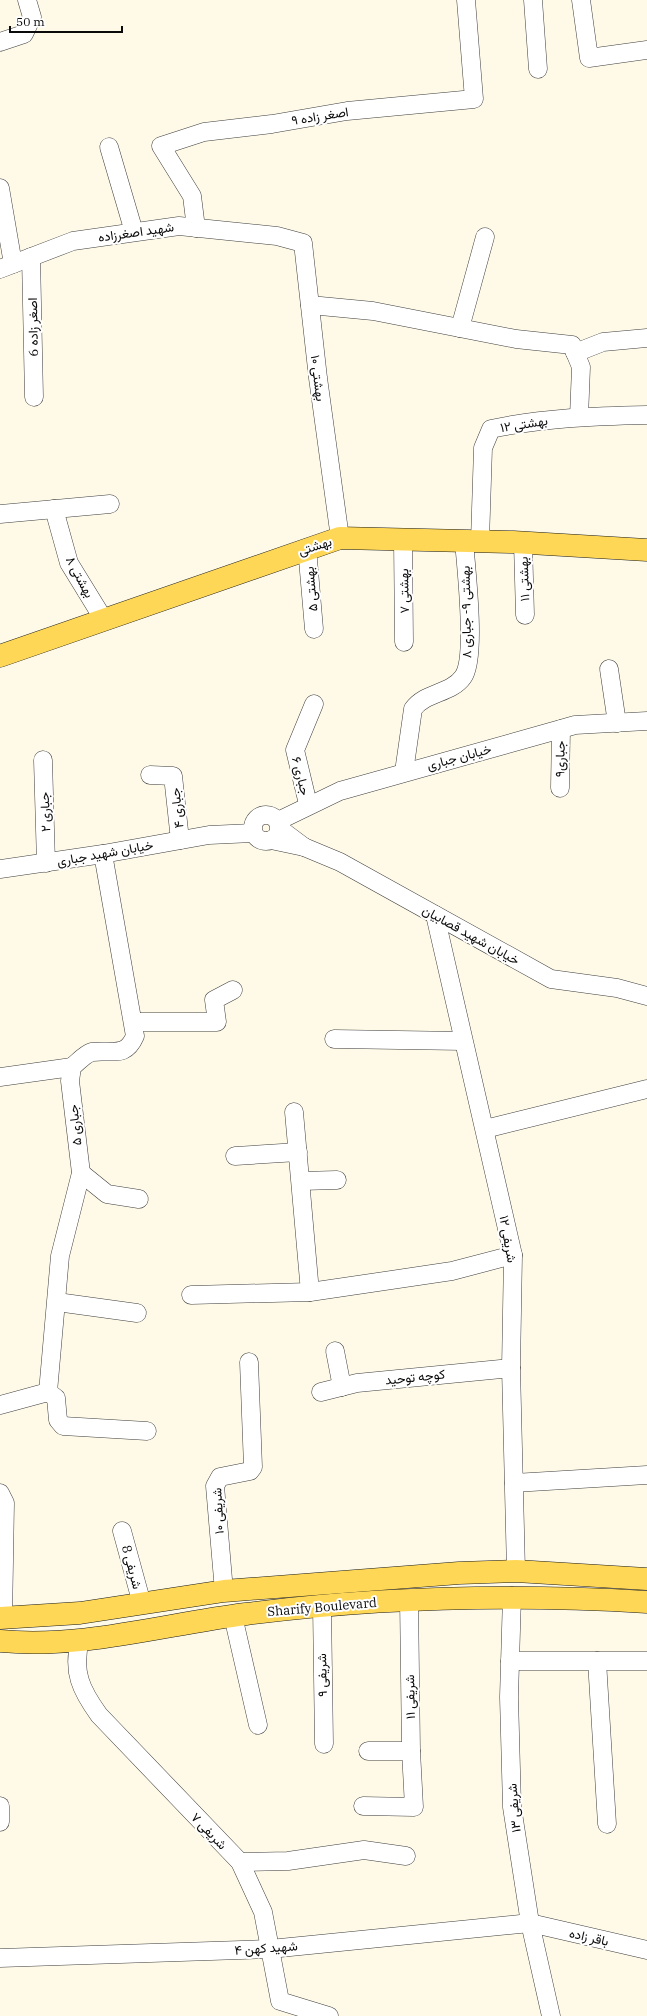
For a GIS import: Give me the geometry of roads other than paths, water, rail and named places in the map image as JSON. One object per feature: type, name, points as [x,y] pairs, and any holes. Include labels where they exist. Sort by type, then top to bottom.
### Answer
[{"type":"main road","name":"بهشتی","points":[[0,656],[307,548],[340,538],[472,541],[647,550]]},
{"type":"main road","name":"Sharify Boulevard","points":[[2,1618],[80,1613],[224,1591],[516,1571],[647,1579]]},
{"type":"main road","points":[[288,1586],[291,1610]]},
{"type":"main road","name":"Sharify Boulevard","points":[[0,1642],[19,1643],[80,1640],[233,1616],[322,1606],[409,1599],[512,1596],[647,1602]]},
{"type":"street","points":[[0,42],[24,34],[32,17],[27,0]]},
{"type":"street","name":"اصغر زاده ۹","points":[[196,228],[192,196],[161,146],[204,132],[272,124],[346,111],[474,99],[466,0]]},
{"type":"street","points":[[532,0],[538,69]]},
{"type":"street","points":[[581,0],[589,58],[647,50]]},
{"type":"street","points":[[109,147],[134,232]]},
{"type":"street","points":[[0,188],[6,266]]},
{"type":"street","name":"شهید اصغرزاده","points":[[6,266],[73,241],[179,226],[277,236]]},
{"type":"street","name":"بهشتی ۱۰","points":[[277,236],[303,243],[340,538]]},
{"type":"street","points":[[460,328],[485,237]]},
{"type":"street","name":"اصغر زاده 6","points":[[31,257],[34,397]]},
{"type":"street","points":[[310,305],[373,311],[516,339],[572,345],[581,367],[579,417]]},
{"type":"street","points":[[575,353],[603,342],[647,338]]},
{"type":"street","name":"بهشتی ۱۲","points":[[472,541],[483,448],[491,429],[531,421],[579,417],[647,415]]},
{"type":"street","points":[[0,514],[110,504]]},
{"type":"street","name":"بهشتی ۸","points":[[54,509],[69,563],[104,620]]},
{"type":"street","name":"بهشتی ۷","points":[[403,540],[404,642]]},
{"type":"street","name":"بهشتی ۹- جباری ۸","points":[[404,772],[413,709],[417,703],[457,684],[464,677],[467,669],[470,643],[472,541]]},
{"type":"street","name":"بهشتی ۱۱","points":[[523,543],[525,615]]},
{"type":"street","name":"بهشتی ۵","points":[[307,548],[314,629]]},
{"type":"street","points":[[609,669],[617,723]]},
{"type":"street","name":"جباری ۶","points":[[308,804],[295,750],[314,704]]},
{"type":"street","name":"خیابان جباری","points":[[276,830],[308,804],[340,791],[404,772],[575,725],[617,723],[646,726]]},
{"type":"street","name":"جباری۹","points":[[560,788],[561,729]]},
{"type":"street","name":"جباری ۲","points":[[43,760],[46,863]]},
{"type":"street","name":"جباری ۴","points":[[150,775],[173,776],[180,840]]},
{"type":"street","points":[[264,814],[274,817],[276,830],[264,841],[258,838],[254,826],[264,814]]},
{"type":"street","name":"خیابان شهید جباری","points":[[0,869],[103,854],[254,826]]},
{"type":"street","name":"خیابان شهید قصابیان","points":[[276,830],[304,847],[340,862],[550,980],[617,988],[647,996]]},
{"type":"street","points":[[0,1077],[72,1067],[91,1052],[124,1051],[131,1046],[135,1036],[134,1022],[103,854]]},
{"type":"street","name":"شریفی ۱۲","points":[[435,915],[513,1256],[511,1368],[516,1571]]},
{"type":"street","points":[[134,1022],[217,1022],[214,1000],[232,990]]},
{"type":"street","points":[[334,1039],[463,1041]]},
{"type":"street","name":"جباری ۵","points":[[48,1392],[60,1256],[81,1173],[70,1081],[72,1067]]},
{"type":"street","points":[[485,1129],[647,1089]]},
{"type":"street","points":[[294,1112],[310,1292]]},
{"type":"street","points":[[235,1156],[298,1152]]},
{"type":"street","points":[[81,1173],[107,1194],[139,1199]]},
{"type":"street","points":[[301,1181],[337,1180]]},
{"type":"street","points":[[191,1295],[310,1292],[452,1271],[513,1256]]},
{"type":"street","points":[[56,1302],[137,1313]]},
{"type":"street","points":[[335,1351],[342,1387]]},
{"type":"street","name":"شریفی ۱۰","points":[[224,1591],[215,1486],[220,1477],[250,1471],[253,1467],[249,1362]]},
{"type":"street","name":"کوچه توحید","points":[[321,1392],[357,1383],[511,1368]]},
{"type":"street","points":[[0,1406],[48,1392],[56,1398],[58,1420],[63,1426],[147,1432]]},
{"type":"street","points":[[514,1483],[647,1475]]},
{"type":"street","points":[[0,1493],[5,1503],[2,1618]]},
{"type":"street","name":"شریفی 8","points":[[122,1531],[142,1604]]},
{"type":"street","name":"شریفی ۱۳","points":[[512,1596],[509,1697],[512,1807],[530,1923],[551,2016]]},
{"type":"street","name":"شریفی ۱۱","points":[[363,1806],[414,1807],[411,1752],[409,1599]]},
{"type":"street","name":"شریفی ۹","points":[[322,1606],[324,1744]]},
{"type":"street","points":[[233,1616],[258,1725]]},
{"type":"street","name":"شریفی ۷","points":[[80,1640],[77,1655],[77,1671],[84,1693],[99,1715],[240,1862],[263,1912],[280,2001],[329,2016]]},
{"type":"street","points":[[510,1660],[647,1661]]},
{"type":"street","points":[[597,1661],[607,1824]]},
{"type":"street","points":[[368,1751],[411,1752]]},
{"type":"street","points":[[0,1806],[0,1822]]},
{"type":"street","points":[[240,1862],[288,1861],[364,1850],[406,1856]]},
{"type":"street","name":"شهید کهن ۴","points":[[0,1958],[270,1949],[530,1923]]},
{"type":"street","name":"باقر زاده","points":[[530,1923],[647,1950]]}]
